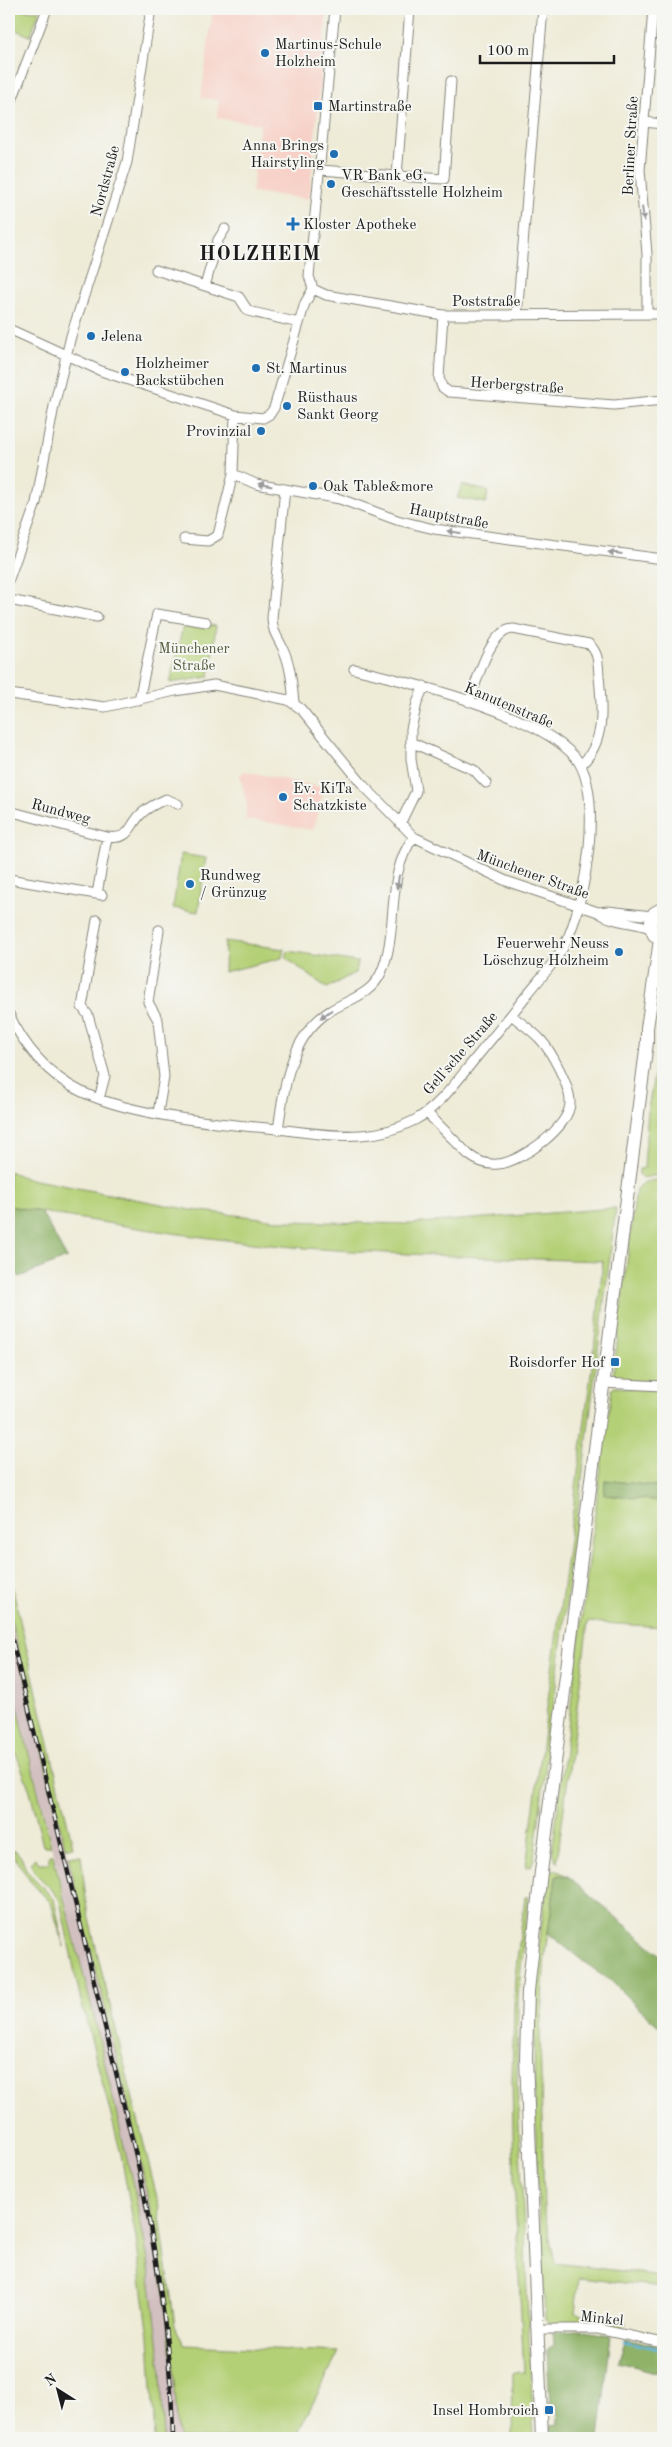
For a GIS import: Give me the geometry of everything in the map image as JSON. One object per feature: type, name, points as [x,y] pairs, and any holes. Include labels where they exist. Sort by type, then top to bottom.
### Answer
[{"type":"main road","points":[[648,1042],[647,1028],[662,940],[653,935],[651,922],[663,908]]},
{"type":"main road","points":[[542,2438],[526,2102],[528,1991],[603,1383],[648,1042],[663,971]]},
{"type":"street","points":[[9,108],[47,9]]},
{"type":"street","name":"Nordstraße","points":[[66,356],[127,162],[151,9]]},
{"type":"street","points":[[9,329],[101,371],[235,415],[260,418],[272,412],[305,303],[313,289],[309,276],[336,9]]},
{"type":"street","points":[[397,176],[410,9]]},
{"type":"street","points":[[517,315],[543,9]]},
{"type":"street","name":"Berliner Straße","points":[[647,314],[647,254],[640,184],[653,9]]},
{"type":"street","points":[[320,170],[444,180],[451,81]]},
{"type":"street","points":[[644,122],[663,124]]},
{"type":"street","points":[[205,286],[218,240],[225,229]]},
{"type":"street","points":[[156,270],[239,297],[248,311],[299,323]]},
{"type":"street","name":"Poststraße","points":[[313,289],[326,295],[443,315],[663,314]]},
{"type":"street","name":"Herbergstraße","points":[[443,315],[439,378],[442,387],[449,392],[587,404],[614,405],[663,400]]},
{"type":"street","points":[[9,579],[36,503],[54,406],[66,356]]},
{"type":"street","points":[[184,539],[208,541],[218,535],[233,474],[235,415]]},
{"type":"street","name":"Hauptstraße","points":[[233,474],[256,484],[340,499],[396,520],[434,529],[663,559]]},
{"type":"street","points":[[9,694],[98,707],[112,707],[175,691],[214,685],[294,702],[288,662],[284,650],[275,635],[272,622],[285,489]]},
{"type":"street","points":[[9,600],[97,617]]},
{"type":"street","points":[[138,700],[157,614],[206,622]]},
{"type":"street","points":[[469,702],[491,647],[498,635],[504,630],[513,629],[589,644],[596,654],[602,718],[594,746],[588,758],[581,765]]},
{"type":"street","name":"Kanutenstraße","points":[[354,669],[424,686],[469,702],[523,723],[554,738],[569,751],[581,765],[587,780],[591,812],[590,836],[579,906]]},
{"type":"street","points":[[400,824],[416,791],[410,745],[414,711],[424,686]]},
{"type":"street","name":"Münchener Straße","points":[[294,702],[364,786],[414,837],[483,872],[528,890],[598,912],[608,911],[651,922]]},
{"type":"street","points":[[410,745],[415,744],[474,770],[486,783]]},
{"type":"street","name":"Rundweg","points":[[9,811],[107,837],[123,836],[141,814],[160,801],[166,799],[178,804]]},
{"type":"street","name":"Rundweg","points":[[9,879],[99,895],[107,837]]},
{"type":"street","points":[[278,1130],[287,1078],[296,1054],[308,1031],[329,1012],[369,989],[382,970],[401,860],[414,837]]},
{"type":"street","name":"Gell'sche Straße","points":[[9,1014],[28,1047],[43,1063],[74,1088],[99,1099],[158,1113],[220,1123],[339,1136],[363,1135],[400,1127],[427,1113],[512,1014],[560,953],[579,906]]},
{"type":"street","points":[[97,920],[82,1007],[88,1015],[105,1076],[99,1099]]},
{"type":"street","points":[[158,1113],[164,1077],[158,1020],[148,1002],[159,930]]},
{"type":"street","points":[[427,1113],[469,1156],[476,1160],[493,1164],[521,1155],[562,1124],[570,1106],[569,1090],[544,1043],[512,1014]]},
{"type":"street","points":[[603,1383],[663,1386]]},
{"type":"street","name":"Minkel","points":[[537,2329],[598,2329],[663,2343]]},
{"type":"shaded area","name":"Martinus-Schule Holzheim","points":[[213,9],[327,9],[309,199],[252,192],[260,124],[217,118],[219,100],[201,98]]},
{"type":"shaded area","name":"Ev. KiTa Schatzkiste","points":[[245,771],[324,788],[313,830],[245,819],[247,806],[240,775]]},
{"type":"shaded area","points":[[9,1611],[147,2184],[171,2334],[178,2438],[164,2438],[160,2357],[148,2259],[94,2016],[9,1670]]},
{"type":"green space","points":[[9,9],[40,11],[30,36],[9,27]]},
{"type":"green space","points":[[462,485],[488,491],[486,503],[457,498]]},
{"type":"green space","name":"Münchener Straße","points":[[184,621],[216,626],[209,677],[170,683]]},
{"type":"green space","name":"Rundweg / Grünzug","points":[[181,854],[206,858],[198,912],[173,908]]},
{"type":"green space","points":[[225,941],[284,949],[282,958],[224,972]]},
{"type":"green space","points":[[288,951],[358,962],[356,972],[327,988],[286,958]]},
{"type":"green space","points":[[663,1026],[663,1095],[657,1115],[663,1147],[663,1174],[643,1178],[639,1175],[639,1169],[644,1168],[648,1109]]},
{"type":"green space","points":[[9,1171],[25,1178],[192,1210],[287,1221],[407,1224],[616,1208],[534,1859],[531,1866],[526,1867],[594,1351],[603,1261],[305,1248],[156,1231],[9,1206]]},
{"type":"green space","points":[[663,1178],[663,1383],[617,1380],[613,1376],[636,1189],[645,1182]]},
{"type":"green space","points":[[9,1206],[41,1212],[67,1258],[19,1277],[9,1256]]},
{"type":"green space","points":[[614,1387],[663,1390],[663,1487],[605,1480],[604,1495],[663,1501],[663,1627],[588,1622],[557,1862],[552,1853],[604,1443],[612,1389]]},
{"type":"green space","points":[[605,1480],[663,1487],[663,1501],[604,1495]]},
{"type":"green space","points":[[9,1574],[73,1847],[65,1847],[9,1611]]},
{"type":"green space","points":[[9,1670],[51,1846],[43,1846],[30,1791],[14,1748],[9,1720]]},
{"type":"green space","points":[[10,1850],[16,1851],[27,1871],[54,1899],[64,1947],[51,1903],[30,1881]]},
{"type":"green space","points":[[49,1855],[53,1855],[94,2016],[148,2259],[160,2357],[164,2438],[155,2438],[149,2337],[136,2239],[121,2154],[79,1993],[60,1901],[36,1874],[30,1863],[35,1858],[39,1863],[49,1863]]},
{"type":"green space","points":[[68,1856],[81,1856],[87,1909],[158,2202],[175,2326],[184,2345],[339,2352],[295,2438],[178,2438],[173,2364],[151,2217],[121,2073]]},
{"type":"green space","points":[[554,1869],[569,1877],[556,1877],[545,1953],[540,2033],[544,2209],[555,2263],[663,2276],[663,2287],[579,2278],[575,2313],[627,2323],[622,2328],[559,2325],[545,2320],[534,2041],[541,1930],[549,1875]]},
{"type":"green space","points":[[559,1875],[569,1877],[663,1957],[663,2030],[611,1981],[548,1933],[556,1877]]},
{"type":"green space","points":[[525,1897],[529,1897],[518,1996],[517,2083],[534,2438],[512,2438],[513,2373],[519,2371],[524,2374],[514,2179],[512,2079],[515,1976]]},
{"type":"green space","points":[[577,2330],[611,2335],[599,2438],[551,2438],[551,2425],[558,2424],[557,2404],[550,2405],[547,2351],[554,2345],[553,2332]]},
{"type":"green space","points":[[626,2338],[663,2347],[663,2374],[618,2362]]},
{"type":"waterway","points":[[624,2341],[663,2350]]},
{"type":"railway","points":[[9,1627],[138,2164],[162,2300],[172,2403],[173,2438]]},
{"type":"place","name":"Martinus-Schule Holzheim","points":[[265,53]]},
{"type":"place","name":"Martinstraße","points":[[318,106]]},
{"type":"place","name":"Anna Brings Hairstyling","points":[[334,154]]},
{"type":"place","name":"VR Bank eG, Geschäftsstelle Holzheim","points":[[331,184]]},
{"type":"place","name":"Kloster Apotheke","points":[[293,224]]},
{"type":"place","name":"Jelena","points":[[91,336]]},
{"type":"place","name":"St. Martinus","points":[[256,368]]},
{"type":"place","name":"Holzheimer Backstübchen","points":[[125,372]]},
{"type":"place","name":"Rüsthaus Sankt Georg","points":[[287,406]]},
{"type":"place","name":"Provinzial","points":[[261,431]]},
{"type":"place","name":"Oak Table&more","points":[[313,486]]},
{"type":"place","name":"Ev. KiTa Schatzkiste","points":[[283,797]]},
{"type":"place","name":"Rundweg / Grünzug","points":[[190,884]]},
{"type":"place","name":"Feuerwehr Neuss Löschzug Holzheim","points":[[619,952]]},
{"type":"place","name":"Roisdorfer Hof","points":[[615,1362]]},
{"type":"place","name":"Insel Hombroich","points":[[549,2410]]},
{"type":"district","name":"HOLZHEIM","points":[[260,253]]}]
